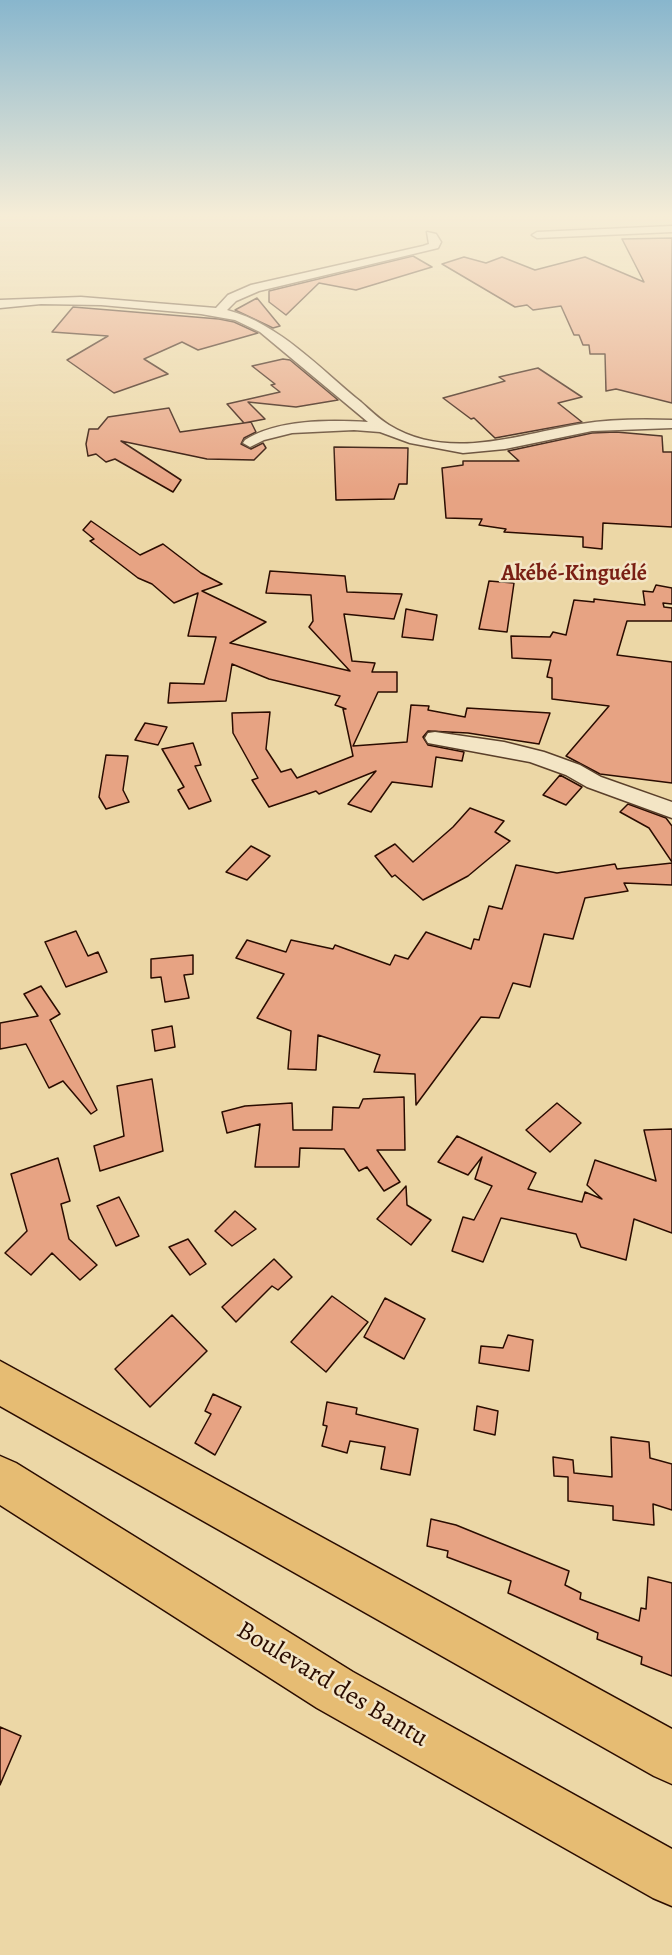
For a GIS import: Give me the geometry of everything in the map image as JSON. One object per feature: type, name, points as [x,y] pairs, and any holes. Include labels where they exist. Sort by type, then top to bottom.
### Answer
[{"type":"highway","points":[[0,1382],[363,1588],[672,1758]]},
{"type":"highway","name":"Boulevard des Bantu","points":[[0,1479],[335,1690],[672,1879]]},
{"type":"street","points":[[169,306],[220,310],[250,321],[264,329],[385,429]]},
{"type":"street","points":[[220,310],[224,306]]},
{"type":"street","points":[[249,443],[264,435],[336,425],[362,424],[385,429],[426,444],[474,450],[591,427],[672,424]]},
{"type":"street","points":[[435,738],[494,746],[533,756],[571,769],[594,782],[651,800],[672,811]]},
{"type":"building","points":[[242,306],[264,306],[280,326],[273,328],[235,310]]},
{"type":"building","points":[[275,306],[295,306],[286,315]]},
{"type":"building","points":[[528,306],[559,306],[533,310]]},
{"type":"building","points":[[561,306],[672,306],[672,403],[616,389],[606,391],[605,354],[590,354],[589,345],[583,345],[579,335],[574,335]]},
{"type":"building","points":[[73,307],[219,319],[234,322],[258,333],[198,350],[182,342],[144,359],[168,374],[114,393],[67,360],[108,336],[52,332]]},
{"type":"building","points":[[283,359],[290,360],[338,400],[296,407],[248,402],[265,419],[244,423],[227,404],[280,392],[271,385],[275,384],[252,366]]},
{"type":"building","points":[[538,368],[582,397],[558,403],[582,422],[495,438],[474,418],[471,419],[443,398],[505,381],[499,377]]},
{"type":"building","points":[[169,408],[180,432],[251,422],[256,432],[244,438],[241,444],[251,449],[263,443],[266,448],[254,460],[207,459],[121,441],[181,480],[173,492],[115,459],[106,462],[96,454],[88,456],[86,444],[89,429],[98,429],[108,417]]},
{"type":"building","points":[[616,432],[662,436],[663,452],[672,452],[672,527],[603,523],[602,549],[583,547],[583,537],[504,532],[506,529],[479,525],[482,519],[446,518],[442,468],[463,465],[463,461],[519,461],[508,451],[592,433]]},
{"type":"building","points":[[334,447],[408,448],[407,484],[399,484],[394,499],[336,500]]},
{"type":"building","points":[[91,521],[140,555],[163,544],[201,573],[222,584],[202,591],[266,622],[230,643],[350,671],[309,627],[313,621],[311,595],[266,593],[270,571],[345,576],[347,592],[402,594],[394,619],[344,614],[352,661],[375,663],[372,672],[397,672],[397,692],[378,692],[353,746],[407,742],[411,705],[429,706],[428,710],[465,717],[467,708],[550,713],[539,744],[468,733],[428,731],[423,737],[428,745],[464,752],[462,761],[436,757],[432,787],[392,782],[371,812],[348,804],[376,771],[319,794],[316,791],[269,807],[252,780],[258,778],[233,733],[232,713],[270,712],[266,749],[281,772],[291,769],[297,778],[353,756],[343,709],[346,709],[335,705],[340,696],[269,679],[232,664],[226,701],[168,703],[170,683],[204,684],[216,637],[188,636],[198,593],[174,603],[152,584],[138,578],[90,541],[94,539],[83,530]]},
{"type":"building","points":[[489,581],[514,583],[507,632],[479,629]]},
{"type":"building","points":[[656,585],[672,588],[672,604],[663,603],[664,607],[672,608],[672,621],[627,621],[617,655],[672,662],[672,783],[600,774],[566,756],[609,706],[552,699],[552,678],[547,677],[551,660],[512,658],[511,636],[550,637],[553,632],[566,635],[574,600],[594,602],[594,599],[645,605],[643,591],[653,592]]},
{"type":"building","points":[[406,609],[437,615],[433,640],[402,637]]},
{"type":"building","points":[[145,723],[167,727],[158,745],[135,740]]},
{"type":"building","points":[[193,743],[201,765],[195,766],[211,801],[189,809],[178,790],[184,787],[162,749]]},
{"type":"building","points":[[106,755],[128,756],[123,790],[129,802],[106,809],[99,797]]},
{"type":"building","points":[[560,775],[582,787],[566,805],[543,795]]},
{"type":"building","points":[[628,804],[666,818],[672,826],[672,862],[649,828],[620,812]]},
{"type":"building","points":[[470,808],[504,821],[495,832],[510,841],[468,876],[423,900],[395,875],[392,877],[375,856],[395,844],[413,862],[453,827]]},
{"type":"building","points":[[251,846],[270,856],[247,880],[226,872]]},
{"type":"building","points":[[672,863],[672,885],[624,883],[628,891],[585,898],[573,939],[544,934],[530,987],[513,983],[499,1018],[481,1017],[416,1105],[415,1074],[374,1072],[380,1055],[318,1035],[316,1070],[288,1069],[291,1031],[257,1018],[284,974],[236,958],[247,940],[286,952],[291,940],[333,949],[335,945],[390,965],[395,955],[408,959],[426,932],[471,949],[474,939],[479,940],[489,906],[502,909],[516,865],[557,873],[615,864],[617,869]]},
{"type":"building","points":[[76,931],[88,956],[98,952],[107,972],[66,987],[45,942]]},
{"type":"building","points":[[193,955],[193,974],[184,975],[189,998],[165,1002],[161,977],[151,978],[151,959]]},
{"type":"building","points":[[41,986],[60,1014],[50,1020],[97,1110],[91,1114],[63,1081],[49,1088],[26,1044],[0,1049],[0,1023],[38,1016],[24,994]]},
{"type":"building","points":[[172,1026],[175,1047],[155,1051],[152,1030]]},
{"type":"building","points":[[152,1079],[163,1151],[100,1171],[94,1146],[124,1136],[117,1086]]},
{"type":"building","points":[[404,1097],[405,1150],[377,1150],[400,1182],[384,1191],[367,1167],[359,1171],[344,1149],[300,1148],[299,1167],[255,1167],[260,1124],[227,1133],[222,1112],[245,1106],[292,1103],[293,1130],[332,1130],[333,1107],[359,1108],[363,1099]]},
{"type":"building","points":[[557,1103],[581,1123],[550,1152],[526,1130]]},
{"type":"building","points":[[672,1129],[672,1233],[634,1219],[626,1260],[581,1247],[576,1234],[501,1218],[483,1262],[452,1251],[463,1217],[474,1220],[492,1186],[475,1179],[482,1157],[468,1175],[438,1162],[457,1136],[536,1173],[528,1189],[582,1202],[585,1192],[602,1199],[587,1185],[595,1160],[656,1181],[644,1130]]},
{"type":"building","points":[[58,1158],[70,1201],[61,1204],[69,1239],[97,1265],[80,1280],[52,1253],[31,1275],[5,1253],[27,1231],[11,1174]]},
{"type":"building","points":[[406,1186],[407,1205],[431,1220],[411,1245],[377,1219]]},
{"type":"building","points":[[119,1197],[139,1236],[116,1246],[97,1206]]},
{"type":"building","points":[[235,1211],[256,1229],[232,1246],[215,1231]]},
{"type":"building","points":[[188,1239],[206,1264],[190,1275],[169,1247]]},
{"type":"building","points":[[274,1259],[292,1277],[278,1290],[272,1286],[236,1322],[222,1307]]},
{"type":"building","points":[[332,1296],[368,1322],[326,1372],[291,1342]]},
{"type":"building","points":[[385,1298],[425,1319],[404,1359],[364,1337]]},
{"type":"building","points":[[172,1315],[207,1351],[150,1407],[115,1369]]},
{"type":"building","points":[[508,1335],[533,1340],[529,1371],[479,1363],[481,1346],[503,1348]]},
{"type":"building","points":[[213,1394],[241,1407],[215,1455],[195,1443],[211,1414],[205,1411]]},
{"type":"building","points":[[327,1402],[357,1408],[356,1414],[418,1429],[410,1475],[381,1469],[385,1447],[350,1441],[347,1453],[322,1446],[327,1426],[323,1425]]},
{"type":"building","points":[[477,1406],[498,1411],[495,1435],[474,1430]]},
{"type":"building","points":[[611,1437],[649,1442],[650,1458],[672,1464],[672,1510],[653,1504],[654,1525],[613,1520],[613,1506],[568,1501],[568,1477],[554,1476],[553,1457],[573,1460],[574,1473],[612,1477]]},
{"type":"building","points":[[431,1519],[456,1525],[569,1571],[565,1585],[581,1593],[580,1599],[639,1621],[641,1608],[646,1609],[648,1577],[672,1583],[672,1676],[641,1664],[642,1657],[597,1639],[598,1633],[508,1593],[511,1581],[447,1557],[448,1551],[427,1546]]},
{"type":"building","points":[[0,1727],[21,1736],[0,1785]]},
{"type":"district","name":"Akébé-Kinguélé","points":[[574,575]]}]
